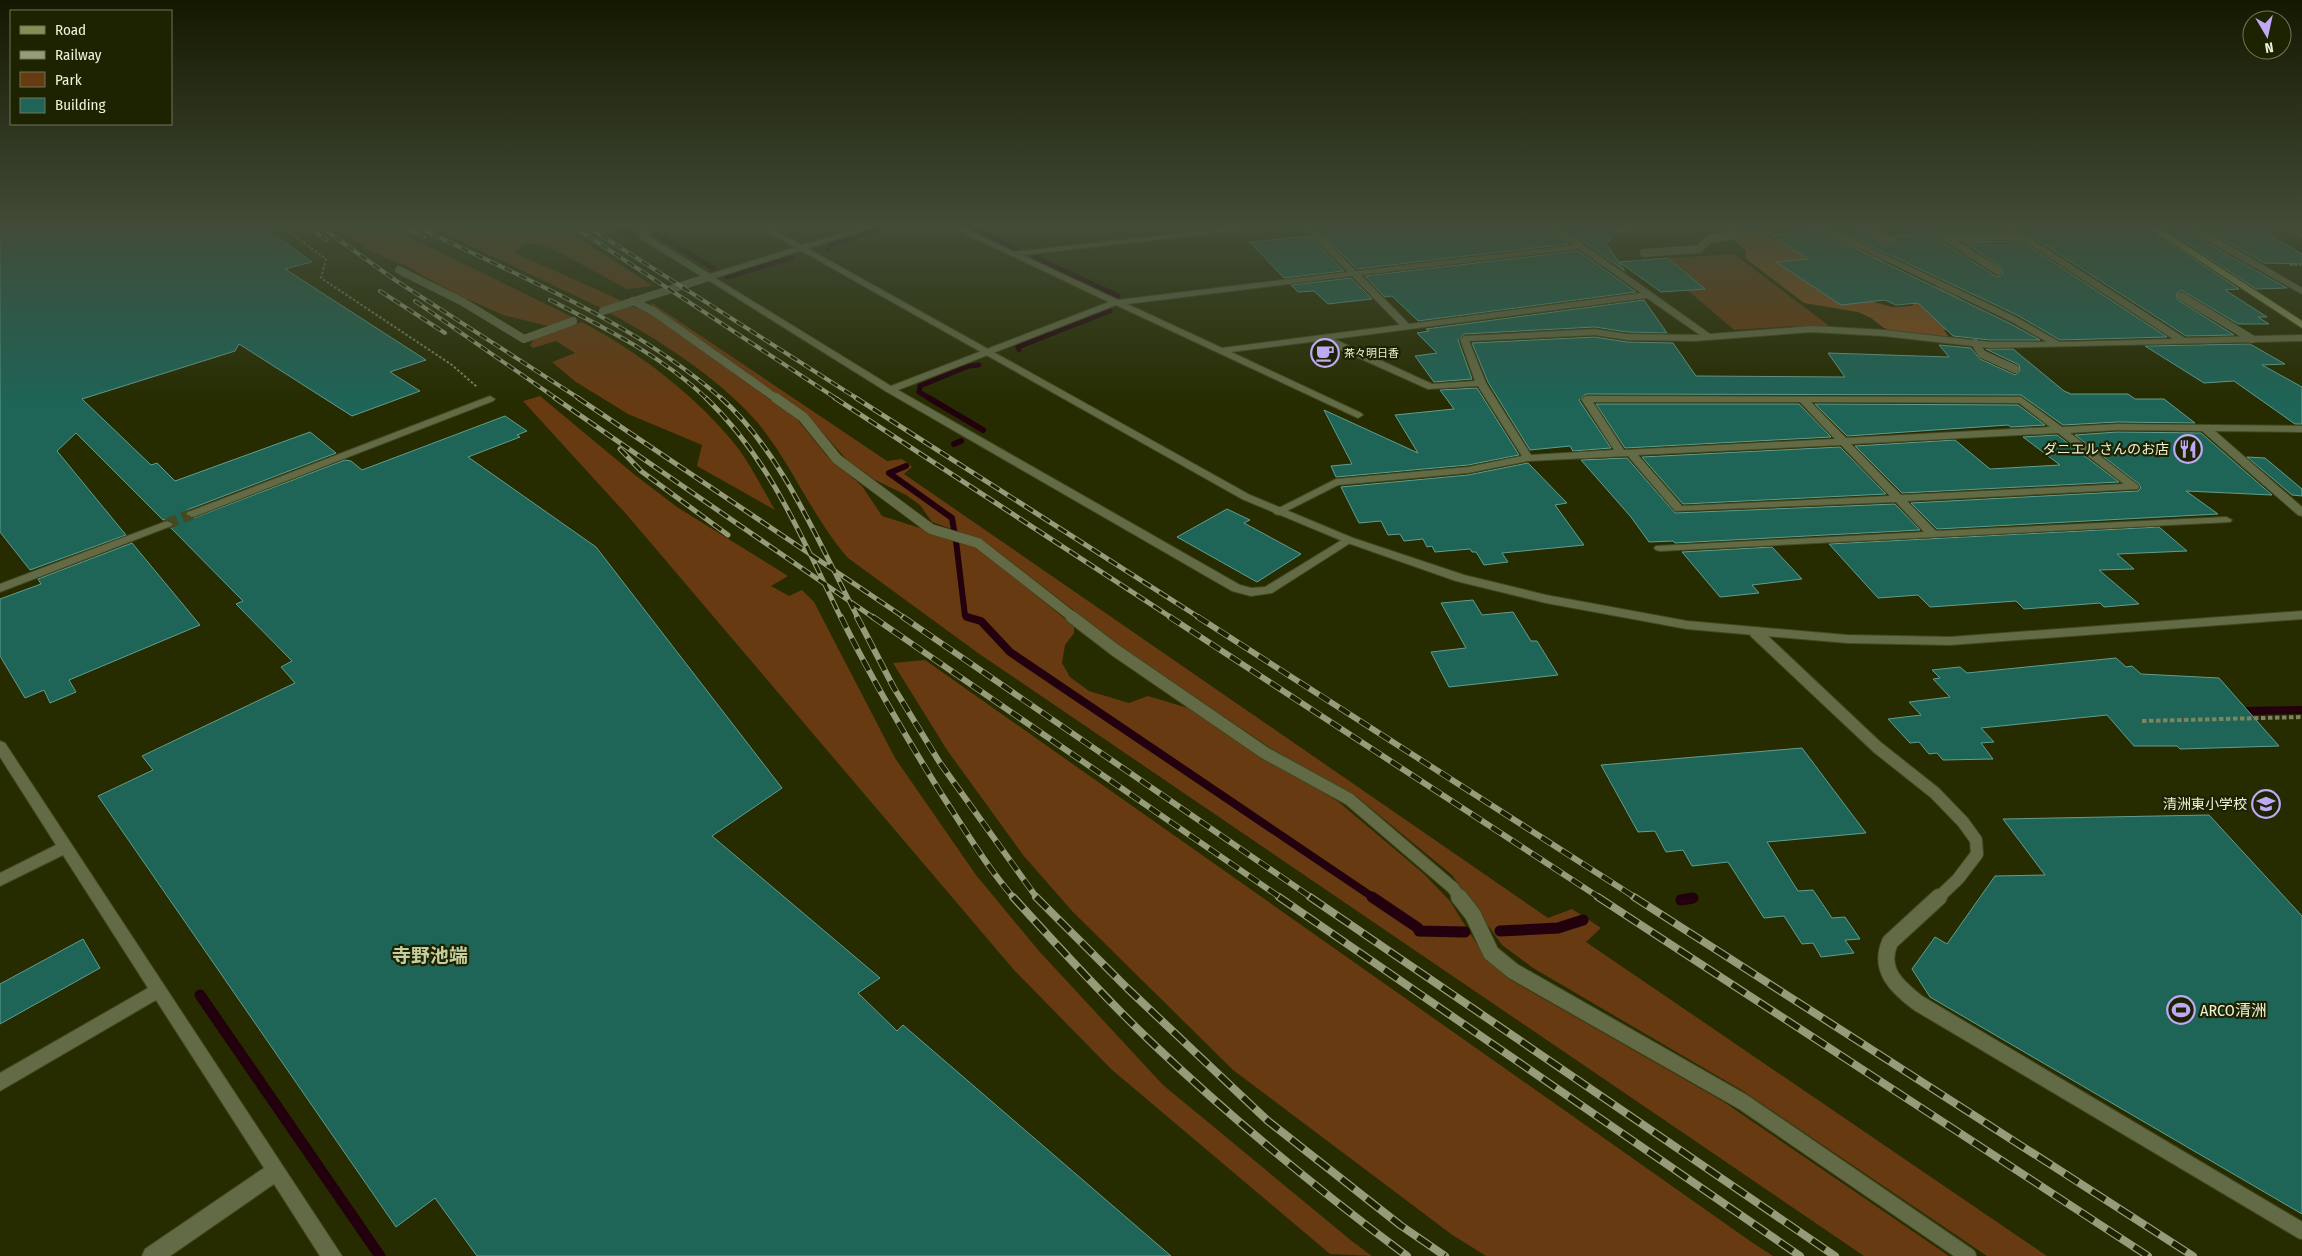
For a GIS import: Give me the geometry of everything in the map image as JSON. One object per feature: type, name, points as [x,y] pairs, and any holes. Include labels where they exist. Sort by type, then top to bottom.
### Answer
[{"type":"main road","points":[[2242,286],[2302,325]]},
{"type":"street","points":[[719,286],[890,390],[1236,588],[1251,592],[1268,590],[1349,540]]},
{"type":"street","points":[[869,286],[1246,497],[1349,540],[1460,578],[1546,599],[1687,625],[1846,640],[1950,641],[2302,615]]},
{"type":"street","points":[[1080,286],[1358,415]]},
{"type":"street","points":[[890,390],[1115,302],[1255,286]]},
{"type":"street","points":[[1366,286],[1406,326]]},
{"type":"street","points":[[1636,286],[1706,335]]},
{"type":"street","points":[[1943,286],[2013,319],[2058,345]]},
{"type":"street","points":[[2097,286],[2184,341]]},
{"type":"street","points":[[1222,351],[1649,295]]},
{"type":"street","points":[[1528,458],[1506,427],[1481,383],[1464,339],[1571,332],[1596,332],[1627,337],[1694,338],[1706,335],[1812,329],[1884,333],[1975,343],[2058,345],[2302,338]]},
{"type":"street","points":[[1328,336],[1333,343],[1431,387],[1481,383]]},
{"type":"street","points":[[192,514],[490,399]]},
{"type":"street","points":[[1586,399],[1803,400],[2021,400],[2134,487],[1679,509],[1625,452],[1586,399]]},
{"type":"street","points":[[1803,400],[1933,534]]},
{"type":"street","points":[[1279,512],[1336,482],[1468,470],[1528,458],[2117,427],[2302,429]]},
{"type":"street","points":[[2205,428],[2237,454],[2302,513]]},
{"type":"street","points":[[1660,548],[2226,520]]},
{"type":"street","points":[[0,588],[167,524]]},
{"type":"street","points":[[0,746],[332,1256]]},
{"type":"street","points":[[0,880],[66,847]]},
{"type":"street","points":[[0,1083],[159,990]]},
{"type":"street","points":[[152,1256],[276,1171]]},
{"type":"lane","points":[[431,286],[463,302],[524,339],[573,321]]},
{"type":"lane","points":[[602,311],[682,286]]},
{"type":"lane","points":[[2181,296],[2252,339]]},
{"type":"lane","points":[[634,301],[653,311],[803,416],[837,459],[931,529],[978,543],[1131,661],[1265,753],[1349,799],[1453,888],[1473,915],[1492,953],[1514,972],[1743,1102],[1968,1256]]},
{"type":"lane","points":[[1975,343],[1982,354],[2015,369]]},
{"type":"lane","points":[[1756,633],[1877,747],[1935,793],[1963,822],[1976,840],[1977,854],[1958,879],[1890,942],[1884,956],[1887,970],[1905,993],[1918,1004],[2302,1231]]},
{"type":"path","points":[[332,286],[452,365],[490,399]]},
{"type":"path","points":[[2142,721],[2302,716]]},
{"type":"green space","points":[[441,286],[508,286],[572,317],[548,326],[503,315]]},
{"type":"green space","points":[[554,286],[588,286],[622,301],[601,308]]},
{"type":"green space","points":[[621,286],[653,286],[627,289]]},
{"type":"green space","points":[[1702,286],[1776,286],[1832,328],[1793,326],[1734,330],[1685,288]]},
{"type":"green space","points":[[652,303],[887,461],[902,459],[912,467],[904,474],[1548,918],[1572,909],[1601,928],[1586,942],[2047,1256],[1987,1256],[1743,1091],[1533,968],[1502,945],[1452,875],[1356,796],[1272,749],[1120,646],[984,541],[932,522],[920,505],[906,495],[875,480],[846,459],[808,416],[651,305]]},
{"type":"green space","points":[[628,305],[648,312],[796,418],[827,456],[862,486],[882,516],[974,545],[1074,626],[1074,633],[1065,645],[1062,663],[1070,677],[1089,691],[1129,703],[1148,696],[1188,708],[1340,803],[1424,874],[1450,901],[1483,954],[1507,978],[1724,1102],[1949,1256],[1864,1256],[978,653],[848,558],[835,542],[781,455],[757,422],[742,406],[707,375],[668,348],[608,312]]},
{"type":"green space","points":[[582,322],[625,347],[686,393],[738,448],[775,510],[697,466],[702,445],[628,414],[576,382],[552,362],[575,353],[556,341],[533,348],[530,345],[535,338]]},
{"type":"green space","points":[[540,396],[635,475],[677,507],[788,576],[771,586],[789,596],[802,590],[814,602],[895,758],[976,875],[1039,951],[1163,1085],[1372,1256],[1330,1254],[1111,1069],[1014,970],[627,515],[523,401]]},
{"type":"green space","points":[[925,660],[1773,1256],[1486,1256],[1451,1234],[1233,1070],[1072,911],[1023,855],[947,750],[893,663]]},
{"type":"shaded area","points":[[1781,286],[1848,286],[1870,301],[1892,307],[1911,306],[1914,304],[1912,296],[1927,288],[1938,287],[1964,301],[1970,330],[1944,330],[1949,337],[1895,332],[1884,328],[1871,318],[1858,312],[1804,303]]},
{"type":"building","points":[[0,286],[311,286],[426,360],[390,372],[420,391],[352,416],[239,344],[235,351],[82,399],[151,465],[157,463],[175,481],[310,432],[336,453],[187,510],[184,514],[191,519],[345,460],[351,461],[362,470],[505,416],[527,431],[517,435],[520,437],[468,457],[596,547],[782,788],[712,836],[880,978],[858,993],[897,1031],[903,1025],[1171,1256],[477,1256],[435,1198],[396,1227],[98,796],[153,770],[142,756],[295,683],[281,667],[292,661],[236,604],[243,601],[171,528],[174,522],[168,519],[163,520],[76,433],[57,451],[126,535],[30,570],[0,532]]},
{"type":"building","points":[[1292,286],[1359,286],[1372,299],[1328,304],[1314,291],[1298,292]]},
{"type":"building","points":[[1374,286],[1627,286],[1636,292],[1418,321],[1392,296],[1385,297]]},
{"type":"building","points":[[1652,286],[1701,286],[1705,289],[1661,292]]},
{"type":"building","points":[[1812,286],[1932,286],[2040,340],[1990,340],[1953,336],[1918,303],[1896,305],[1885,300],[1841,305]]},
{"type":"building","points":[[1955,286],[2089,286],[2167,337],[2060,340],[2017,315]]},
{"type":"building","points":[[2108,286],[2234,286],[2239,289],[2225,290],[2267,317],[2258,317],[2269,324],[2238,324],[2181,290],[2176,294],[2178,300],[2234,335],[2186,336]]},
{"type":"building","points":[[2251,286],[2283,286],[2287,288],[2256,289]]},
{"type":"building","points":[[1644,300],[1667,333],[1627,332],[1595,327],[1464,334],[1458,340],[1472,379],[1434,382],[1415,356],[1437,353],[1417,333],[1429,331],[1426,329]]},
{"type":"building","points":[[1595,337],[1627,342],[1673,343],[1696,376],[1845,377],[1828,353],[1949,357],[1939,345],[1971,348],[1980,359],[2015,375],[2020,371],[2019,365],[1986,349],[2013,349],[2064,391],[2071,394],[2128,394],[2135,399],[2164,399],[2195,423],[2117,422],[2063,425],[2021,395],[1586,394],[1579,400],[1611,448],[1573,451],[1570,446],[1530,450],[1488,382],[1472,343]]},
{"type":"building","points":[[2250,344],[2285,364],[2262,365],[2302,387],[2302,424],[2295,424],[2234,381],[2204,383],[2145,346]]},
{"type":"building","points":[[1477,388],[1519,455],[1468,465],[1336,477],[1331,466],[1352,464],[1324,410],[1418,453],[1395,415],[1454,409],[1440,390]]},
{"type":"building","points":[[1596,404],[1799,404],[1831,437],[1625,448]]},
{"type":"building","points":[[1815,404],[2018,405],[2045,425],[2011,427],[2008,425],[1847,436]]},
{"type":"building","points":[[2117,432],[2201,433],[2272,495],[2186,491],[2218,514],[1937,529],[1911,503],[2138,491],[2141,488],[2139,484],[2075,435]]},
{"type":"building","points":[[2057,435],[2119,482],[1902,493],[1855,446],[1955,440],[1990,469],[2060,465],[2023,437]]},
{"type":"building","points":[[1840,447],[1886,494],[1683,504],[1642,457]]},
{"type":"building","points":[[2247,457],[2265,458],[2302,489],[2302,496],[2292,495]]},
{"type":"building","points":[[1627,458],[1675,513],[1895,504],[1920,530],[1675,543],[1673,541],[1649,542],[1631,517],[1581,460]]},
{"type":"building","points":[[1528,463],[1567,503],[1555,505],[1584,545],[1502,553],[1508,562],[1484,565],[1476,552],[1472,552],[1470,549],[1435,552],[1432,546],[1427,547],[1423,539],[1404,541],[1400,534],[1388,535],[1381,521],[1359,523],[1341,487],[1468,475]]},
{"type":"building","points":[[1227,509],[1250,520],[1244,523],[1301,554],[1257,582],[1177,537]]},
{"type":"building","points":[[2159,527],[2187,551],[2117,554],[2134,569],[2099,570],[2139,604],[2104,607],[2100,603],[2024,609],[2016,601],[1930,607],[1918,595],[1878,598],[1829,544]]},
{"type":"building","points":[[132,543],[200,625],[69,680],[76,692],[50,703],[44,690],[25,698],[0,656],[0,599],[41,584],[38,579]]},
{"type":"building","points":[[1772,547],[1802,579],[1752,585],[1759,593],[1720,597],[1682,552]]},
{"type":"building","points":[[1473,600],[1482,615],[1513,612],[1531,641],[1537,641],[1558,675],[1449,687],[1431,652],[1466,648],[1441,603]]},
{"type":"building","points":[[2116,658],[2126,667],[2132,666],[2141,674],[2219,678],[2279,746],[2180,749],[2177,746],[2134,746],[2107,715],[1981,728],[1994,742],[1981,743],[1993,759],[1943,760],[1937,753],[1929,754],[1919,742],[1910,743],[1888,719],[1921,715],[1909,702],[1950,697],[1933,679],[1940,678],[1932,670],[1960,667],[1967,673]]},
{"type":"building","points":[[1802,748],[1866,833],[1767,842],[1798,891],[1813,890],[1832,918],[1845,917],[1860,939],[1845,940],[1854,953],[1821,957],[1813,943],[1802,944],[1784,916],[1764,918],[1728,862],[1692,866],[1683,850],[1666,852],[1655,831],[1638,832],[1601,765]]},
{"type":"building","name":"ARCO清洲","points":[[2209,815],[2302,916],[2302,1214],[1930,997],[1912,969],[1935,937],[1947,944],[1995,876],[2045,875],[2003,819]]},
{"type":"building","points":[[83,939],[100,968],[0,1024],[0,984]]},
{"type":"waterway","points":[[1096,286],[1118,296]]},
{"type":"waterway","points":[[1019,350],[1018,347],[1110,311]]},
{"type":"waterway","points":[[931,399],[919,392],[920,386],[969,366],[979,365]]},
{"type":"waterway","points":[[929,398],[983,430]]},
{"type":"waterway","points":[[954,444],[961,441]]},
{"type":"waterway","points":[[906,466],[889,473],[952,518],[954,530]]},
{"type":"waterway","points":[[956,541],[965,616],[971,618]]},
{"type":"waterway","points":[[967,617],[981,621],[1010,652],[1374,898]]},
{"type":"waterway","points":[[2239,711],[2302,710]]},
{"type":"waterway","points":[[1372,897],[1418,928],[1419,931],[1465,932]]},
{"type":"waterway","points":[[1681,900],[1693,898]]},
{"type":"waterway","points":[[1500,931],[1558,928],[1583,920]]},
{"type":"waterway","points":[[200,995],[380,1256]]},
{"type":"tunnel","points":[[167,524],[192,514]]},
{"type":"railway","points":[[404,286],[580,399]]},
{"type":"railway","points":[[540,286],[615,324],[652,347],[722,399]]},
{"type":"railway","points":[[664,286],[837,399]]},
{"type":"railway","points":[[680,286],[858,399]]},
{"type":"railway","points":[[380,291],[445,333]]},
{"type":"railway","points":[[550,300],[612,332],[652,356],[707,399]]},
{"type":"railway","points":[[415,301],[557,399]]},
{"type":"railway","points":[[555,398],[824,584]]},
{"type":"railway","points":[[578,398],[810,554]]},
{"type":"railway","points":[[835,398],[1172,618]]},
{"type":"railway","points":[[856,398],[1200,618]]},
{"type":"railway","points":[[707,399],[729,422],[767,474],[810,554]]},
{"type":"railway","points":[[722,399],[743,420],[781,472],[834,570]]},
{"type":"railway","points":[[620,449],[641,471],[728,535]]},
{"type":"railway","points":[[810,554],[834,570]]},
{"type":"railway","points":[[810,554],[824,584]]},
{"type":"railway","points":[[834,570],[905,618]]},
{"type":"railway","points":[[834,570],[849,601]]},
{"type":"railway","points":[[824,584],[849,601]]},
{"type":"railway","points":[[824,584],[841,618]]},
{"type":"railway","points":[[849,601],[874,618]]},
{"type":"railway","points":[[849,601],[858,618]]},
{"type":"railway","points":[[841,617],[877,685],[942,795],[976,848],[1014,898]]},
{"type":"railway","points":[[857,617],[894,688],[940,763],[1037,898]]},
{"type":"railway","points":[[873,617],[1281,898]]},
{"type":"railway","points":[[903,617],[1312,898]]},
{"type":"railway","points":[[1170,617],[1600,898]]},
{"type":"railway","points":[[1198,617],[1636,898]]},
{"type":"railway","points":[[1013,897],[1114,1005],[1180,1069],[1275,1152],[1407,1256]]},
{"type":"railway","points":[[1279,897],[1800,1256]]},
{"type":"railway","points":[[1310,897],[1835,1256]]},
{"type":"railway","points":[[1598,897],[2148,1256]]},
{"type":"railway","points":[[1634,897],[2193,1256]]},
{"type":"railway","points":[[1037,898],[1128,989],[1268,1121],[1400,1225],[1445,1256]]},
{"type":"place","name":"茶々明日香","points":[[1325,353]]},
{"type":"place","name":"ダニエルさんのお店","points":[[2188,449]]},
{"type":"place","name":"清洲東小学校","points":[[2266,804]]},
{"type":"place","name":"ARCO清洲","points":[[2181,1010]]},
{"type":"district","name":"寺野池端","points":[[430,955]]}]
